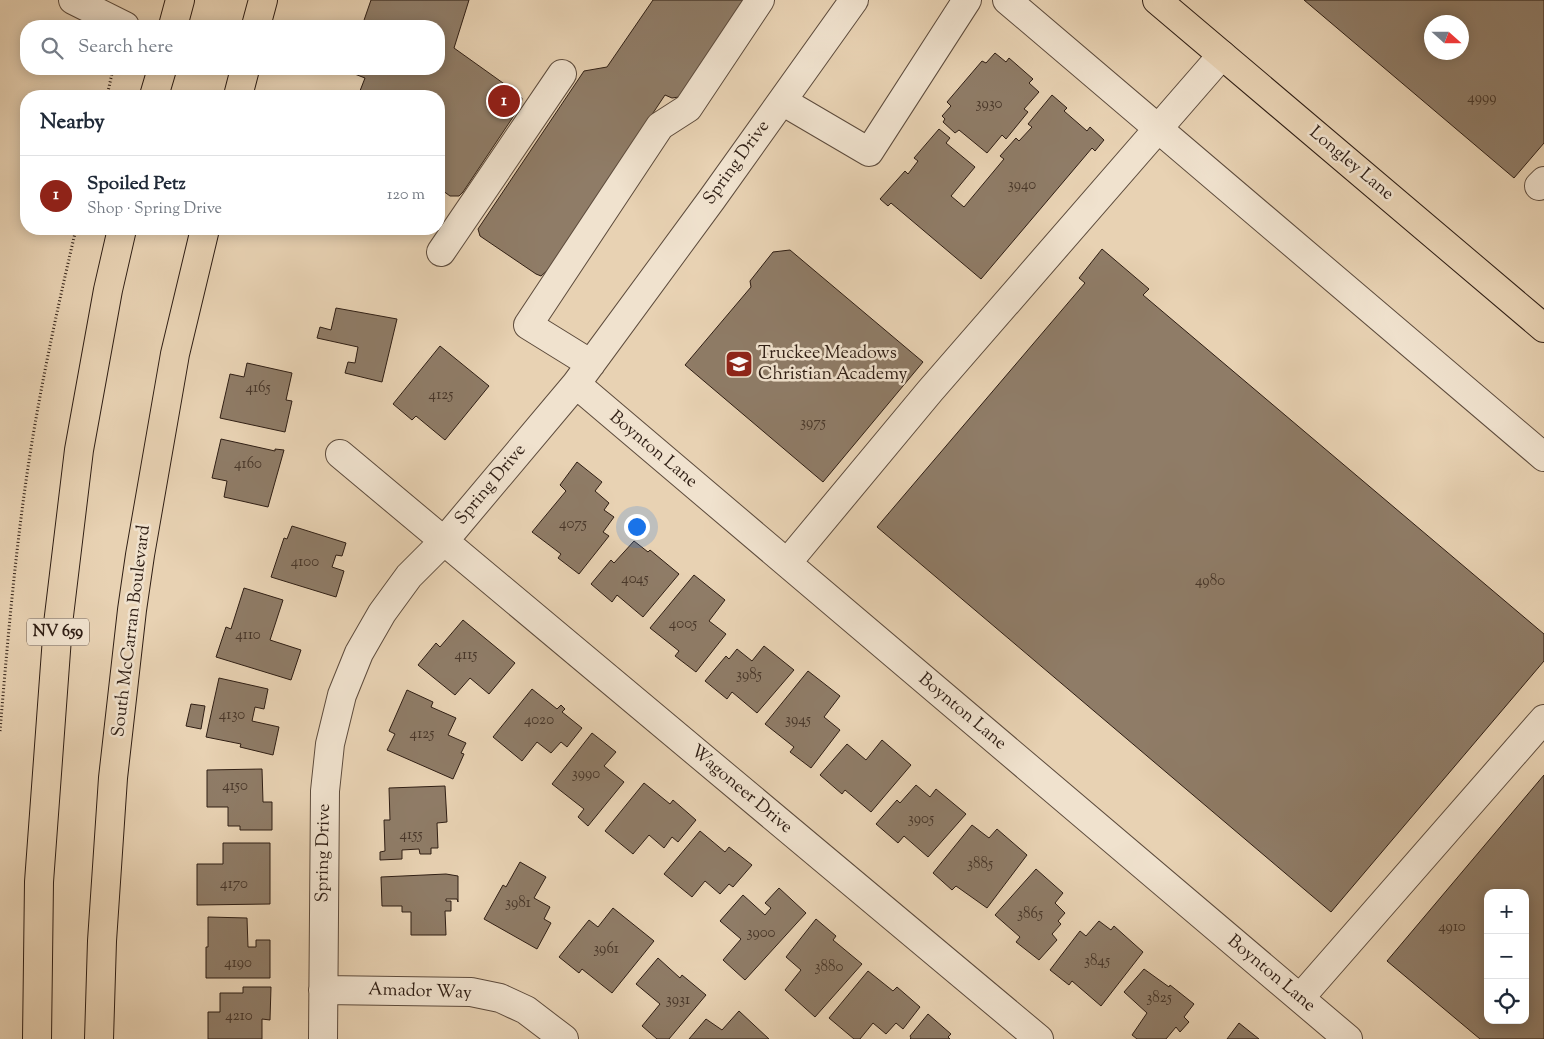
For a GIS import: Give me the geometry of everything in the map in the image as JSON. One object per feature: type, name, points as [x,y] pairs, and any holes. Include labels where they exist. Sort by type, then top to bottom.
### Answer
[{"type":"main road","points":[[175,20],[180,0]]},
{"type":"main road","points":[[258,20],[263,0]]},
{"type":"main road","name":"Longley Lane","points":[[1157,0],[1544,328]]},
{"type":"main road","points":[[156,90],[160,75]]},
{"type":"main road","points":[[240,90],[243,75]]},
{"type":"main road","name":"NV 659","points":[[37,1039],[39,882],[58,624],[79,450],[108,290],[121,235]]},
{"type":"main road","name":"South McCarran Boulevard","points":[[100,1039],[102,940],[113,778],[132,610],[175,354],[203,235]]},
{"type":"street","points":[[73,0],[113,20]]},
{"type":"street","name":"Boynton Lane","points":[[760,0],[688,108],[660,126],[528,325],[787,563],[1348,1039]]},
{"type":"street","name":"Spring Drive","points":[[323,1039],[325,791],[330,744],[342,695],[359,653],[382,612],[409,576],[444,541],[583,374],[854,0]]},
{"type":"street","points":[[782,101],[869,152],[967,0]]},
{"type":"street","points":[[1006,0],[1544,457]]},
{"type":"street","points":[[787,563],[930,391],[1222,55]]},
{"type":"street","points":[[441,252],[562,74]]},
{"type":"street","name":"Wagoneer Drive","points":[[340,454],[1038,1039]]},
{"type":"street","points":[[1300,998],[1544,719]]},
{"type":"street","name":"Amador Way","points":[[323,990],[471,992],[500,998],[526,1010],[564,1039]]},
{"type":"path","points":[[108,90],[112,75]]},
{"type":"path","points":[[0,731],[8,627],[31,448],[53,328],[75,235]]},
{"type":"building","points":[[371,0],[469,0],[454,48],[522,98],[521,105],[459,196],[450,196],[445,192],[445,90],[360,90],[365,78],[357,75],[445,75],[445,20],[364,20]]},
{"type":"building","points":[[653,0],[744,0],[679,97],[672,98],[665,95],[549,269],[541,276],[536,274],[480,236],[478,229],[584,71],[607,67]]},
{"type":"building","points":[[1304,0],[1544,0],[1544,143],[1514,178]]},
{"type":"building","points":[[995,53],[1006,62],[1009,58],[1033,79],[1029,83],[1039,92],[1024,109],[1028,112],[1006,139],[1002,135],[987,153],[959,130],[955,133],[943,122],[945,119],[942,116],[951,106],[947,102],[982,61],[986,63]]},
{"type":"building","points":[[1052,95],[1067,108],[1064,111],[1087,131],[1090,127],[1104,140],[1095,151],[1092,148],[981,279],[891,203],[888,206],[880,199],[905,171],[908,174],[918,161],[914,158],[939,129],[950,138],[946,143],[975,167],[951,196],[964,207],[1004,159],[1000,156],[1016,138],[1019,141],[1032,127],[1028,124]]},
{"type":"building","points":[[1102,249],[1149,289],[1143,295],[1544,634],[1544,661],[1331,912],[877,527],[1085,283],[1079,278]]},
{"type":"building","points":[[790,250],[923,362],[823,482],[685,365],[751,287],[750,281],[773,252]]},
{"type":"building","points":[[336,308],[397,319],[382,382],[345,373],[348,362],[355,363],[358,347],[317,338],[320,327],[331,330]]},
{"type":"building","points":[[440,346],[489,386],[445,440],[416,416],[412,420],[393,404]]},
{"type":"building","points":[[247,363],[292,373],[286,400],[292,401],[285,432],[220,418],[230,374],[244,377]]},
{"type":"building","points":[[221,439],[275,451],[275,449],[284,450],[268,507],[224,497],[227,481],[212,478]]},
{"type":"building","points":[[577,462],[602,482],[595,491],[609,503],[604,510],[614,517],[603,532],[609,536],[579,574],[558,558],[561,554],[532,532],[566,491],[560,485]]},
{"type":"building","points":[[292,526],[346,543],[342,556],[336,555],[332,567],[344,571],[336,597],[271,577],[284,538],[287,539]]},
{"type":"building","points":[[634,541],[648,552],[650,550],[679,574],[643,617],[617,595],[612,602],[591,584],[611,560],[614,563]]},
{"type":"building","points":[[694,575],[725,600],[709,621],[726,634],[696,672],[675,656],[679,651],[650,628]]},
{"type":"building","points":[[244,588],[283,600],[270,640],[301,650],[291,680],[216,657],[226,627],[231,629]]},
{"type":"building","points":[[463,620],[515,663],[489,694],[470,678],[455,695],[418,665],[436,643],[440,647]]},
{"type":"building","points":[[764,646],[794,670],[757,713],[732,692],[727,699],[705,681],[726,656],[729,659],[737,649],[752,661]]},
{"type":"building","points":[[808,671],[840,696],[824,717],[840,730],[811,768],[790,752],[794,747],[765,724]]},
{"type":"building","points":[[219,678],[268,689],[264,709],[255,707],[252,721],[279,727],[273,755],[240,747],[241,744],[206,737]]},
{"type":"building","points":[[532,689],[557,709],[561,705],[565,709],[562,712],[582,728],[567,747],[561,742],[551,753],[537,742],[522,761],[493,737]]},
{"type":"building","points":[[407,690],[433,702],[431,707],[456,718],[448,735],[466,743],[461,753],[464,754],[453,779],[387,750],[395,734],[389,731]]},
{"type":"building","points":[[191,704],[205,706],[201,729],[186,726]]},
{"type":"building","points":[[592,733],[616,752],[604,766],[624,782],[588,826],[578,817],[584,809],[552,784]]},
{"type":"building","points":[[882,740],[911,765],[871,812],[845,790],[842,794],[820,775],[847,744],[866,760]]},
{"type":"building","points":[[262,769],[263,802],[272,802],[272,830],[240,830],[240,826],[228,826],[228,807],[207,807],[207,770]]},
{"type":"building","points":[[1544,775],[1544,1039],[1480,1039],[1387,961]]},
{"type":"building","points":[[644,783],[670,804],[673,800],[696,820],[678,842],[672,837],[664,848],[649,835],[633,854],[605,831]]},
{"type":"building","points":[[916,785],[930,797],[936,789],[966,814],[928,857],[904,836],[898,843],[876,824],[897,800],[900,803]]},
{"type":"building","points":[[445,786],[447,822],[437,823],[438,848],[431,848],[431,854],[420,854],[419,849],[402,850],[402,859],[380,860],[380,852],[385,851],[384,820],[390,820],[389,788]]},
{"type":"building","points":[[972,825],[989,838],[997,829],[1027,855],[987,908],[956,886],[952,890],[933,873]]},
{"type":"building","points":[[700,831],[725,852],[729,847],[752,865],[733,887],[729,884],[720,894],[705,881],[692,897],[664,874]]},
{"type":"building","points":[[223,843],[270,843],[270,904],[197,905],[197,864],[223,864]]},
{"type":"building","points":[[520,862],[546,877],[534,898],[550,907],[544,919],[551,923],[537,949],[484,919],[503,885],[506,887]]},
{"type":"building","points":[[1036,869],[1063,893],[1055,903],[1065,913],[1058,921],[1061,924],[1052,934],[1057,940],[1039,960],[1016,942],[1020,937],[995,915]]},
{"type":"building","points":[[446,874],[458,876],[458,902],[457,899],[446,899],[446,901],[451,901],[451,911],[445,911],[446,935],[411,935],[411,912],[402,912],[402,906],[382,906],[381,877]]},
{"type":"building","points":[[779,888],[806,913],[745,980],[723,960],[741,939],[720,921],[743,895],[765,915],[771,908],[765,903]]},
{"type":"building","points":[[613,908],[654,941],[612,993],[582,969],[579,973],[559,957],[589,920],[598,927]]},
{"type":"building","points":[[208,917],[247,918],[248,947],[256,947],[256,940],[270,940],[270,978],[206,978]]},
{"type":"building","points":[[816,919],[836,936],[833,940],[862,964],[815,1017],[785,990],[801,970],[786,957]]},
{"type":"building","points":[[1099,921],[1111,930],[1114,926],[1143,952],[1101,1006],[1072,981],[1069,985],[1050,970],[1080,931],[1086,936]]},
{"type":"building","points":[[658,958],[680,978],[682,975],[706,995],[669,1039],[657,1039],[642,1026],[660,1004],[636,984]]},
{"type":"building","points":[[1144,969],[1169,987],[1170,985],[1194,1004],[1184,1017],[1189,1022],[1180,1032],[1176,1027],[1166,1039],[1137,1039],[1132,1035],[1147,1013],[1124,992]]},
{"type":"building","points":[[868,971],[893,991],[897,987],[920,1007],[903,1029],[896,1023],[886,1034],[873,1023],[860,1039],[854,1039],[829,1018]]},
{"type":"building","points":[[243,987],[271,987],[270,1020],[262,1019],[262,1039],[208,1039],[208,1012],[220,1012],[220,993],[243,993]]},
{"type":"building","points":[[739,1011],[769,1039],[689,1039],[706,1019],[722,1030]]},
{"type":"building","points":[[928,1014],[951,1034],[948,1037],[950,1039],[910,1039],[910,1036]]},
{"type":"building","points":[[1239,1023],[1259,1039],[1227,1039]]},
{"type":"place","name":"Spoiled Petz","points":[[504,101]]},
{"type":"place","name":"Truckee Meadows Christian Academy","points":[[739,364]]}]
